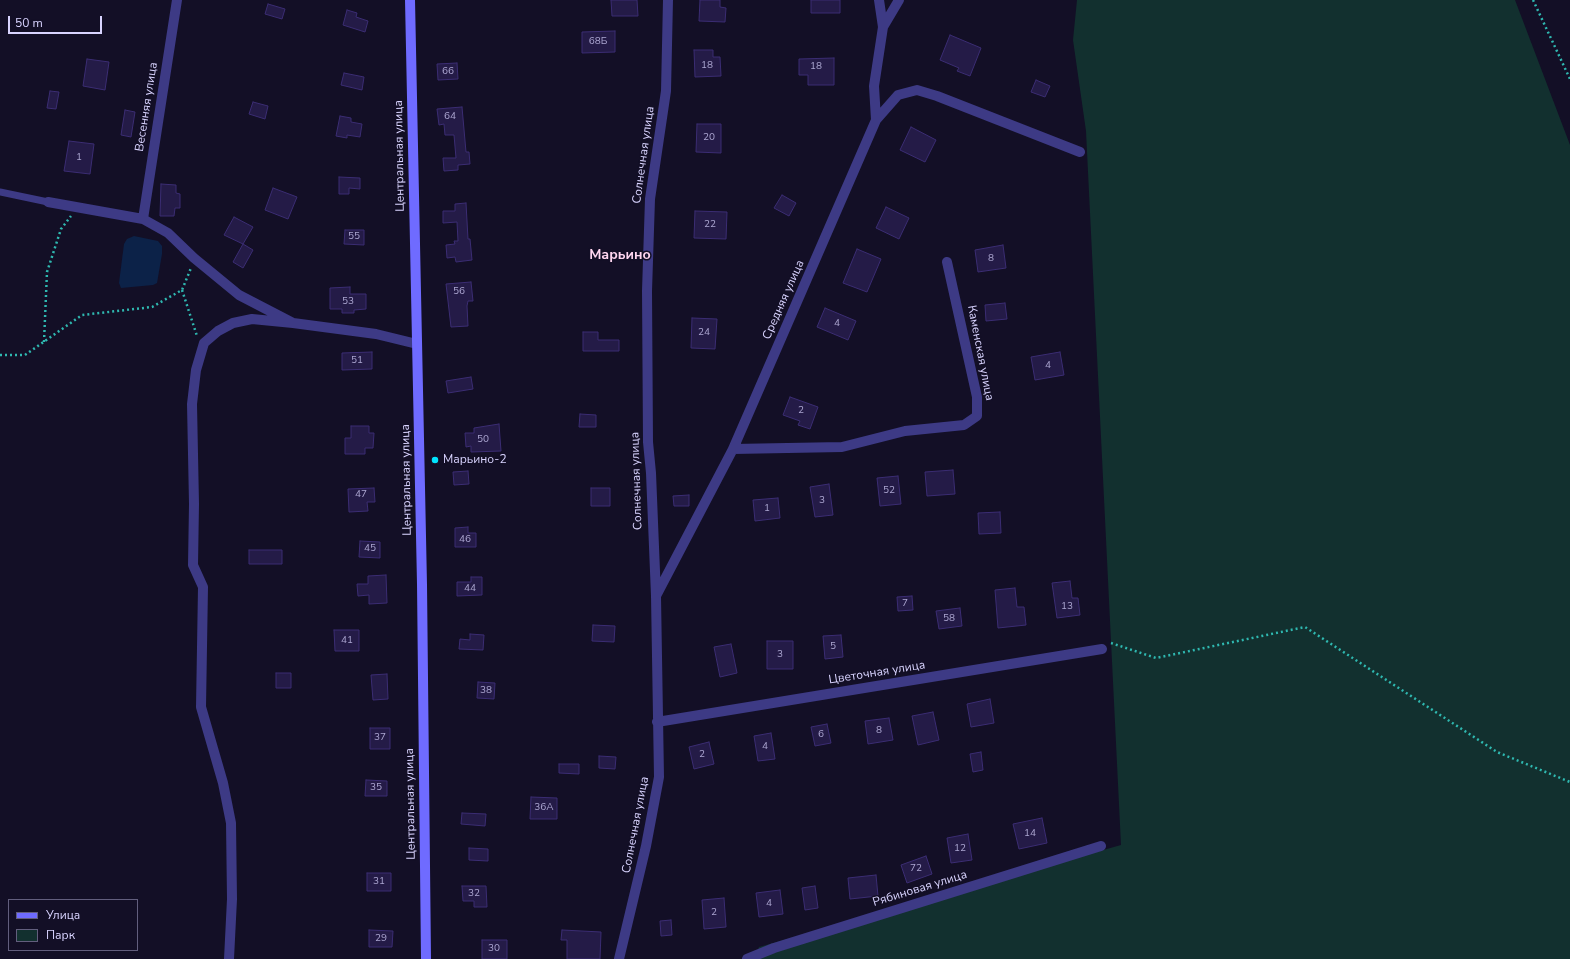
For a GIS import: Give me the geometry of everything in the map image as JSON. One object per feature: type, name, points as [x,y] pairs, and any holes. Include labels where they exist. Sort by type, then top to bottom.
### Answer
[{"type":"main road","name":"Центральная улица","points":[[410,0],[417,344],[426,959]]},
{"type":"street","name":"Весенняя улица","points":[[143,219],[177,0]]},
{"type":"street","name":"Солнечная улица","points":[[621,959],[646,846],[659,777],[656,596],[651,473],[648,442],[647,291],[650,199],[666,91],[668,0]]},
{"type":"street","name":"Средняя улица","points":[[656,596],[733,449],[876,120],[874,86],[883,27],[878,0]]},
{"type":"street","points":[[883,27],[899,0]]},
{"type":"street","points":[[876,120],[898,95],[917,90],[937,96],[1080,152]]},
{"type":"street","points":[[48,202],[143,219],[168,233],[194,258],[239,295],[293,323]]},
{"type":"street","name":"Каменская улица","points":[[733,449],[842,447],[905,431],[964,425],[977,416],[977,397],[947,262]]},
{"type":"street","points":[[229,959],[232,900],[231,823],[223,783],[201,707],[204,587],[193,565],[194,504],[192,404],[196,370],[204,343],[218,331],[233,323],[252,319],[376,334],[417,344]]},
{"type":"street","name":"Цветочная улица","points":[[657,722],[1105,646]]},
{"type":"street","name":"Рябиновая улица","points":[[747,959],[774,948],[1101,846]]},
{"type":"lane","points":[[0,192],[48,202]]},
{"type":"path","points":[[1533,0],[1570,79]]},
{"type":"path","points":[[44,342],[49,264],[61,229],[80,207]]},
{"type":"path","points":[[194,258],[182,290],[202,351]]},
{"type":"path","points":[[0,354],[25,355],[82,315],[152,307],[182,290]]},
{"type":"path","points":[[1105,646],[1156,658],[1305,627],[1497,752],[1570,782]]},
{"type":"green space","points":[[1077,0],[1515,0],[1570,145],[1570,959],[754,959],[759,947],[1121,845],[1086,131],[1073,40]]},
{"type":"water","points":[[134,236],[158,241],[162,246],[157,283],[153,285],[121,288],[119,283],[124,244],[127,239]]},
{"type":"building","points":[[611,0],[637,0],[638,16],[612,16]]},
{"type":"building","points":[[700,0],[720,0],[720,7],[726,8],[725,22],[699,21]]},
{"type":"building","points":[[811,0],[840,0],[840,13],[811,13]]},
{"type":"building","points":[[268,4],[285,9],[282,19],[265,14]]},
{"type":"building","points":[[347,10],[357,13],[356,17],[368,21],[365,32],[343,25]]},
{"type":"building","points":[[615,31],[615,52],[582,53],[582,32]]},
{"type":"building","points":[[950,35],[981,48],[970,76],[957,71],[959,68],[940,60]]},
{"type":"building","points":[[694,50],[713,50],[713,57],[720,57],[721,76],[695,77]]},
{"type":"building","points":[[834,58],[834,85],[808,85],[808,75],[799,75],[799,59]]},
{"type":"building","points":[[87,59],[109,62],[105,90],[83,86]]},
{"type":"building","points":[[457,63],[458,79],[438,80],[437,64]]},
{"type":"building","points":[[344,73],[364,77],[362,90],[341,85]]},
{"type":"building","points":[[1036,80],[1050,86],[1045,97],[1031,92]]},
{"type":"building","points":[[50,91],[59,92],[56,109],[47,108]]},
{"type":"building","points":[[253,102],[268,106],[265,119],[249,114]]},
{"type":"building","points":[[462,107],[466,152],[469,152],[470,164],[458,165],[458,170],[444,171],[443,158],[456,158],[454,135],[445,135],[444,124],[439,125],[437,109]]},
{"type":"building","points":[[125,110],[135,112],[131,137],[121,135]]},
{"type":"building","points":[[340,116],[351,118],[351,122],[362,124],[360,137],[347,135],[347,138],[336,136]]},
{"type":"building","points":[[697,124],[721,124],[721,153],[696,152]]},
{"type":"building","points":[[911,127],[936,140],[925,162],[900,150]]},
{"type":"building","points":[[69,141],[94,144],[90,174],[64,171]]},
{"type":"building","points":[[339,177],[360,178],[360,189],[349,188],[349,194],[339,194]]},
{"type":"building","points":[[161,184],[176,185],[176,193],[180,194],[180,208],[175,208],[174,216],[160,216]]},
{"type":"building","points":[[273,188],[297,197],[288,219],[265,210]]},
{"type":"building","points":[[782,195],[796,203],[789,216],[774,208]]},
{"type":"building","points":[[466,203],[468,239],[470,239],[472,260],[456,262],[455,257],[447,258],[446,245],[455,244],[454,241],[458,241],[457,222],[443,223],[443,211],[455,211],[455,204]]},
{"type":"building","points":[[886,207],[909,218],[899,239],[876,228]]},
{"type":"building","points":[[695,211],[727,212],[726,239],[694,238]]},
{"type":"building","points":[[234,217],[253,227],[243,244],[224,235]]},
{"type":"building","points":[[345,230],[364,230],[364,245],[344,244]]},
{"type":"building","points":[[243,244],[253,250],[243,268],[233,262]]},
{"type":"building","points":[[1003,245],[1006,268],[978,272],[975,250]]},
{"type":"building","points":[[857,249],[881,259],[867,292],[843,283]]},
{"type":"building","points":[[471,282],[473,301],[468,301],[467,306],[468,326],[451,327],[446,284]]},
{"type":"building","points":[[350,287],[350,294],[366,294],[366,309],[354,310],[354,313],[342,313],[342,309],[330,309],[330,288]]},
{"type":"building","points":[[1005,303],[1007,319],[986,321],[985,305]]},
{"type":"building","points":[[825,308],[856,321],[848,340],[817,327]]},
{"type":"building","points":[[692,318],[717,319],[715,349],[691,348]]},
{"type":"building","points":[[583,332],[598,332],[598,340],[619,340],[619,351],[583,351]]},
{"type":"building","points":[[372,352],[372,369],[342,370],[342,353]]},
{"type":"building","points":[[1060,352],[1064,375],[1035,380],[1031,357]]},
{"type":"building","points":[[471,377],[473,389],[448,393],[446,381]]},
{"type":"building","points":[[790,397],[818,407],[810,429],[798,425],[800,421],[783,415]]},
{"type":"building","points":[[580,414],[596,415],[596,427],[579,427]]},
{"type":"building","points":[[499,424],[501,451],[471,452],[471,446],[466,447],[465,433],[474,433],[474,428]]},
{"type":"building","points":[[351,426],[369,426],[369,433],[374,433],[373,448],[365,448],[365,454],[345,454],[345,438],[351,438]]},
{"type":"building","points":[[953,470],[955,494],[927,496],[925,472]]},
{"type":"building","points":[[468,471],[469,484],[454,485],[453,472]]},
{"type":"building","points":[[898,476],[901,504],[880,506],[877,478]]},
{"type":"building","points":[[829,484],[833,515],[815,517],[810,487]]},
{"type":"building","points":[[374,488],[375,502],[367,502],[368,511],[349,512],[348,489]]},
{"type":"building","points":[[591,488],[610,488],[610,506],[591,506]]},
{"type":"building","points":[[689,495],[689,506],[674,506],[673,496]]},
{"type":"building","points":[[778,498],[780,518],[755,521],[753,500]]},
{"type":"building","points":[[1000,512],[1001,533],[979,534],[978,513]]},
{"type":"building","points":[[468,527],[468,533],[476,533],[476,547],[455,547],[455,528]]},
{"type":"building","points":[[360,541],[380,542],[380,558],[359,557]]},
{"type":"building","points":[[249,550],[282,550],[282,564],[249,564]]},
{"type":"building","points":[[386,575],[387,603],[369,604],[369,595],[358,596],[357,584],[368,584],[368,576]]},
{"type":"building","points":[[471,577],[482,577],[482,595],[457,596],[457,582],[471,582]]},
{"type":"building","points":[[1070,581],[1072,598],[1078,598],[1080,615],[1057,618],[1052,583]]},
{"type":"building","points":[[1015,588],[1017,607],[1024,607],[1026,625],[998,628],[995,590]]},
{"type":"building","points":[[912,596],[913,610],[898,611],[897,597]]},
{"type":"building","points":[[960,608],[962,626],[939,629],[936,611]]},
{"type":"building","points":[[593,625],[615,626],[614,642],[592,641]]},
{"type":"building","points":[[334,630],[359,630],[359,651],[335,651]]},
{"type":"building","points":[[470,634],[484,635],[483,650],[459,649],[460,639],[470,640]]},
{"type":"building","points":[[841,635],[843,657],[825,659],[823,636]]},
{"type":"building","points":[[767,641],[793,641],[793,669],[767,669]]},
{"type":"building","points":[[731,644],[737,673],[720,677],[714,647]]},
{"type":"building","points":[[276,673],[291,673],[291,688],[276,688]]},
{"type":"building","points":[[387,674],[388,699],[373,700],[371,675]]},
{"type":"building","points":[[478,682],[495,683],[494,699],[477,698]]},
{"type":"building","points":[[990,699],[994,723],[971,727],[967,704]]},
{"type":"building","points":[[933,712],[939,740],[918,745],[912,716]]},
{"type":"building","points":[[889,718],[893,740],[868,744],[865,721]]},
{"type":"building","points":[[827,724],[831,743],[815,746],[811,727]]},
{"type":"building","points":[[370,728],[390,728],[390,749],[370,749]]},
{"type":"building","points":[[771,733],[775,759],[758,761],[754,736]]},
{"type":"building","points":[[709,742],[714,764],[694,769],[689,747]]},
{"type":"building","points":[[981,752],[983,770],[973,772],[970,754]]},
{"type":"building","points":[[599,756],[616,757],[615,769],[599,768]]},
{"type":"building","points":[[559,764],[579,764],[579,774],[559,773]]},
{"type":"building","points":[[366,780],[387,781],[387,796],[365,796]]},
{"type":"building","points":[[531,797],[557,798],[557,819],[530,819]]},
{"type":"building","points":[[462,813],[486,814],[485,826],[461,824]]},
{"type":"building","points":[[1042,818],[1047,843],[1019,849],[1013,824]]},
{"type":"building","points":[[968,834],[972,860],[951,863],[947,838]]},
{"type":"building","points":[[469,848],[488,849],[488,861],[469,860]]},
{"type":"building","points":[[926,856],[932,874],[907,883],[901,865]]},
{"type":"building","points":[[367,873],[391,873],[391,891],[367,891]]},
{"type":"building","points":[[876,875],[878,896],[850,899],[848,878]]},
{"type":"building","points":[[462,886],[486,886],[487,907],[474,907],[474,901],[463,901]]},
{"type":"building","points":[[815,886],[818,908],[805,910],[802,888]]},
{"type":"building","points":[[780,890],[783,914],[759,917],[756,893]]},
{"type":"building","points":[[724,898],[726,927],[704,929],[702,900]]},
{"type":"building","points":[[671,920],[672,935],[661,936],[660,921]]},
{"type":"building","points":[[369,930],[393,931],[392,947],[369,947]]},
{"type":"building","points":[[562,930],[601,932],[600,959],[567,959],[567,940],[561,940]]},
{"type":"building","points":[[482,940],[507,940],[507,959],[482,959]]},
{"type":"place","name":"Марьино-2","points":[[435,460]]},
{"type":"district","name":"Марьино","points":[[620,256]]}]
